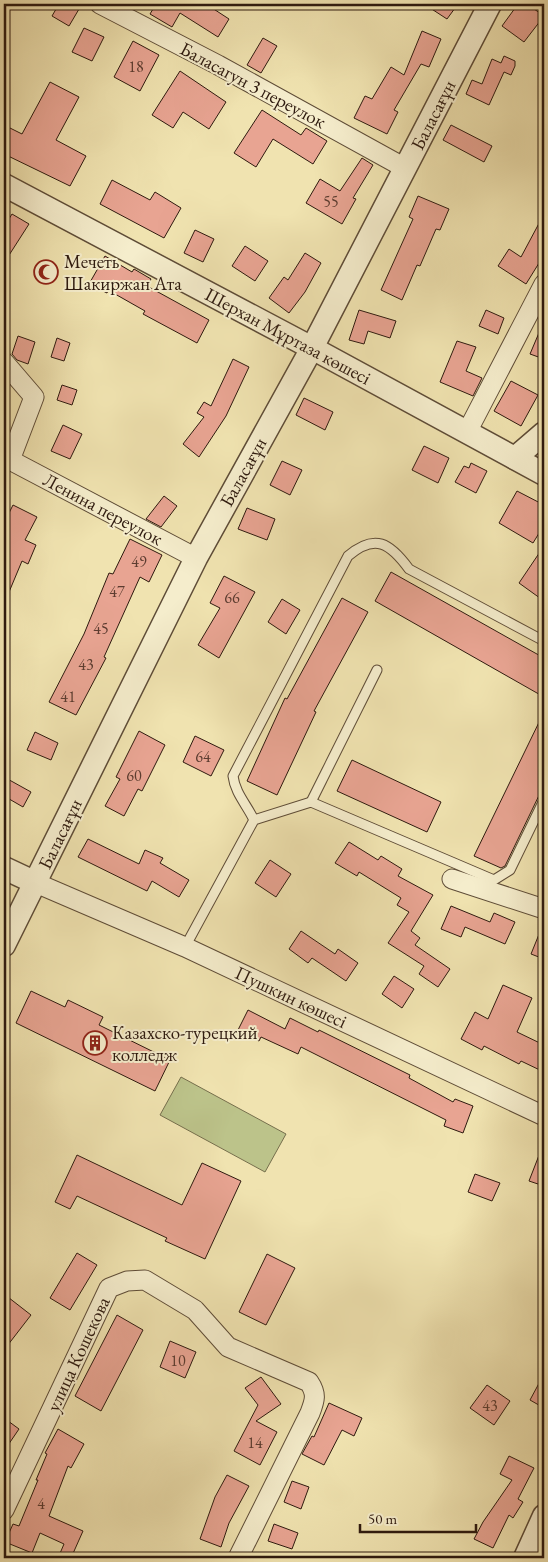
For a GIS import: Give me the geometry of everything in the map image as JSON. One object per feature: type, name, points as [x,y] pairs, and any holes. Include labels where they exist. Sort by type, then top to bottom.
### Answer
[{"type":"street","name":"Баласагун 3 переулок","points":[[100,4],[218,65],[405,168]]},
{"type":"street","name":"Баласағұн","points":[[4,945],[196,558],[312,348],[490,4]]},
{"type":"street","name":"Шерхан Мұртаза көшесі","points":[[4,186],[312,348],[544,474]]},
{"type":"street","points":[[467,432],[544,284]]},
{"type":"street","name":"Ленина переулок","points":[[4,362],[34,396],[7,465],[196,558]]},
{"type":"street","points":[[515,458],[544,433]]},
{"type":"street","points":[[4,868],[36,883]]},
{"type":"street","points":[[452,879],[544,909]]},
{"type":"street","name":"Пушкин көшесі","points":[[36,883],[185,947],[544,1116]]},
{"type":"street","name":"улица Кошекова","points":[[4,1510],[109,1288],[127,1281],[145,1280],[195,1310],[228,1347],[310,1382],[315,1391],[315,1400],[310,1413],[238,1558]]},
{"type":"street","points":[[525,1558],[544,1516]]},
{"type":"lane","points":[[254,820],[249,808],[234,788],[233,776],[348,556],[361,545],[374,542],[384,545],[398,553],[409,569],[544,641]]},
{"type":"lane","points":[[310,802],[378,670]]},
{"type":"lane","points":[[185,947],[254,820],[310,802],[494,880],[510,870],[544,800]]},
{"type":"green space","points":[[181,1077],[286,1134],[265,1172],[160,1115]]},
{"type":"building","points":[[59,4],[82,4],[69,26],[52,16]]},
{"type":"building","points":[[156,4],[206,4],[229,19],[218,37],[180,13],[172,27],[150,14]]},
{"type":"building","points":[[424,4],[458,4],[447,19]]},
{"type":"building","points":[[518,4],[527,4],[544,16],[524,42],[502,26]]},
{"type":"building","points":[[84,28],[104,37],[92,61],[72,52]]},
{"type":"building","points":[[422,31],[441,39],[429,67],[421,64],[394,110],[398,112],[387,134],[354,118],[365,96],[372,99],[391,67],[404,75]]},
{"type":"building","points":[[263,38],[277,46],[261,73],[247,65]]},
{"type":"building","points":[[133,41],[159,55],[140,91],[114,77]]},
{"type":"building","points":[[504,56],[515,61],[515,66],[511,75],[504,72],[489,105],[466,94],[472,80],[482,84],[492,59],[501,63]]},
{"type":"building","points":[[180,71],[226,102],[209,129],[183,112],[173,128],[152,115]]},
{"type":"building","points":[[50,82],[79,97],[56,140],[86,156],[70,186],[4,154],[4,125],[22,134]]},
{"type":"building","points":[[262,110],[301,135],[306,128],[327,141],[313,164],[273,139],[256,167],[234,153]]},
{"type":"building","points":[[451,125],[492,146],[484,162],[443,140]]},
{"type":"building","points":[[362,158],[373,165],[353,198],[356,199],[342,224],[306,203],[320,179],[340,191]]},
{"type":"building","points":[[112,180],[150,200],[155,192],[181,208],[164,238],[100,204]]},
{"type":"building","points":[[418,196],[449,209],[440,230],[436,229],[420,266],[417,265],[402,300],[381,290],[413,219],[409,217]]},
{"type":"building","points":[[12,214],[29,224],[4,263],[4,227]]},
{"type":"building","points":[[544,214],[544,255],[526,284],[498,266],[509,249],[521,257]]},
{"type":"building","points":[[195,230],[214,239],[203,262],[184,253]]},
{"type":"building","points":[[245,246],[268,261],[255,281],[232,266]]},
{"type":"building","points":[[305,253],[321,263],[305,292],[289,313],[269,298],[284,277],[288,280]]},
{"type":"building","points":[[105,256],[132,272],[134,269],[151,279],[147,286],[209,320],[197,343],[143,314],[145,311],[108,290],[107,293],[89,284]]},
{"type":"building","points":[[359,310],[396,321],[390,338],[368,331],[364,344],[349,340]]},
{"type":"building","points":[[486,310],[504,318],[498,334],[479,326]]},
{"type":"building","points":[[544,321],[544,359],[530,354]]},
{"type":"building","points":[[18,336],[35,342],[28,364],[17,360],[12,354]]},
{"type":"building","points":[[57,338],[70,343],[64,361],[51,357]]},
{"type":"building","points":[[457,341],[476,347],[466,371],[482,378],[473,396],[440,382]]},
{"type":"building","points":[[233,359],[249,367],[226,416],[199,457],[183,444],[204,417],[197,413],[204,402],[211,406]]},
{"type":"building","points":[[511,381],[538,395],[521,426],[494,411]]},
{"type":"building","points":[[62,385],[77,390],[72,405],[57,400]]},
{"type":"building","points":[[304,398],[333,412],[325,430],[296,415]]},
{"type":"building","points":[[63,425],[82,434],[70,459],[51,451]]},
{"type":"building","points":[[424,446],[449,458],[438,483],[412,470]]},
{"type":"building","points":[[282,461],[302,470],[290,495],[270,485]]},
{"type":"building","points":[[471,463],[487,471],[476,493],[455,482],[464,466],[469,468]]},
{"type":"building","points":[[517,491],[544,505],[544,525],[533,543],[499,523]]},
{"type":"building","points":[[164,496],[177,506],[161,527],[146,519]]},
{"type":"building","points":[[13,505],[37,517],[25,540],[36,545],[28,564],[22,561],[4,604],[4,523]]},
{"type":"building","points":[[247,508],[275,519],[267,540],[238,529]]},
{"type":"building","points":[[130,539],[162,555],[149,582],[140,577],[104,657],[106,658],[76,715],[49,702],[84,634],[109,573],[113,574]]},
{"type":"building","points":[[544,546],[544,601],[519,583]]},
{"type":"building","points":[[391,572],[544,658],[544,697],[375,601]]},
{"type":"building","points":[[224,576],[255,592],[219,658],[198,645],[220,608],[210,603]]},
{"type":"building","points":[[342,598],[368,612],[314,711],[316,712],[277,795],[247,781],[285,698],[287,699]]},
{"type":"building","points":[[282,599],[300,610],[286,634],[268,622]]},
{"type":"building","points":[[544,712],[544,785],[505,866],[501,868],[474,856]]},
{"type":"building","points":[[139,731],[165,745],[142,791],[138,789],[124,816],[105,806],[120,779],[116,777]]},
{"type":"building","points":[[35,732],[58,743],[51,760],[27,750]]},
{"type":"building","points":[[195,736],[224,750],[211,776],[183,762]]},
{"type":"building","points":[[352,760],[441,802],[427,832],[337,791]]},
{"type":"building","points":[[4,777],[31,792],[23,807],[4,796]]},
{"type":"building","points":[[88,839],[139,864],[145,850],[163,858],[160,863],[189,880],[179,897],[152,881],[147,891],[78,857]]},
{"type":"building","points":[[349,842],[378,860],[381,856],[402,869],[398,876],[433,895],[411,931],[420,938],[415,945],[450,969],[438,987],[419,974],[424,966],[388,943],[409,912],[397,905],[401,898],[359,872],[357,876],[335,863]]},
{"type":"building","points":[[270,860],[291,874],[276,897],[255,883]]},
{"type":"building","points":[[451,906],[490,922],[494,913],[515,922],[505,944],[465,927],[461,937],[441,929]]},
{"type":"building","points":[[544,922],[544,959],[531,954]]},
{"type":"building","points":[[301,931],[335,954],[338,949],[358,963],[346,981],[312,958],[308,963],[289,949]]},
{"type":"building","points":[[394,976],[414,989],[402,1008],[382,994]]},
{"type":"building","points":[[503,985],[532,998],[517,1032],[544,1045],[544,1072],[521,1061],[519,1064],[484,1046],[482,1050],[461,1039],[475,1012],[488,1019]]},
{"type":"building","name":"Казахско-турецкий колледж","points":[[31,991],[65,1007],[68,1000],[103,1017],[99,1025],[170,1060],[155,1091],[16,1023]]},
{"type":"building","points":[[248,1010],[285,1029],[290,1018],[318,1032],[319,1030],[410,1075],[409,1078],[453,1102],[455,1099],[473,1106],[463,1133],[444,1126],[446,1120],[301,1047],[298,1054],[261,1037],[259,1041],[238,1030]]},
{"type":"building","points":[[544,1145],[544,1186],[529,1181]]},
{"type":"building","points":[[77,1155],[182,1205],[202,1163],[241,1181],[205,1259],[165,1241],[167,1238],[77,1196],[70,1209],[55,1202]]},
{"type":"building","points":[[475,1174],[500,1183],[492,1201],[468,1192]]},
{"type":"building","points":[[77,1253],[97,1265],[70,1310],[50,1298]]},
{"type":"building","points":[[267,1254],[295,1268],[266,1325],[239,1312]]},
{"type":"building","points":[[4,1294],[31,1315],[4,1350]]},
{"type":"building","points":[[117,1315],[143,1330],[101,1411],[75,1396]]},
{"type":"building","points":[[170,1341],[196,1352],[185,1378],[160,1367]]},
{"type":"building","points":[[544,1374],[544,1408],[530,1400]]},
{"type":"building","points":[[261,1377],[281,1404],[256,1421],[277,1432],[260,1465],[234,1451],[258,1405],[245,1388]]},
{"type":"building","points":[[487,1385],[510,1401],[494,1425],[470,1408]]},
{"type":"building","points":[[329,1403],[362,1418],[354,1436],[342,1430],[324,1465],[302,1454],[312,1436],[314,1437]]},
{"type":"building","points":[[4,1418],[19,1429],[4,1451]]},
{"type":"building","points":[[58,1429],[84,1444],[71,1468],[68,1466],[49,1516],[83,1531],[71,1558],[58,1558],[64,1544],[40,1533],[32,1553],[5,1542],[13,1524],[19,1526],[38,1480],[36,1480],[47,1454],[45,1453]]},
{"type":"building","points":[[509,1456],[534,1468],[518,1499],[523,1502],[513,1518],[509,1515],[493,1548],[474,1539],[483,1522],[512,1480],[500,1474]]},
{"type":"building","points":[[227,1475],[249,1486],[229,1523],[221,1547],[200,1539],[215,1497]]},
{"type":"building","points":[[292,1481],[309,1487],[301,1509],[284,1502]]},
{"type":"building","points":[[274,1524],[298,1533],[292,1549],[268,1541]]},
{"type":"place","name":"Мечеть Шакиржан Ата","points":[[46,272]]},
{"type":"place","name":"Казахско-турецкий колледж","points":[[95,1043]]}]
